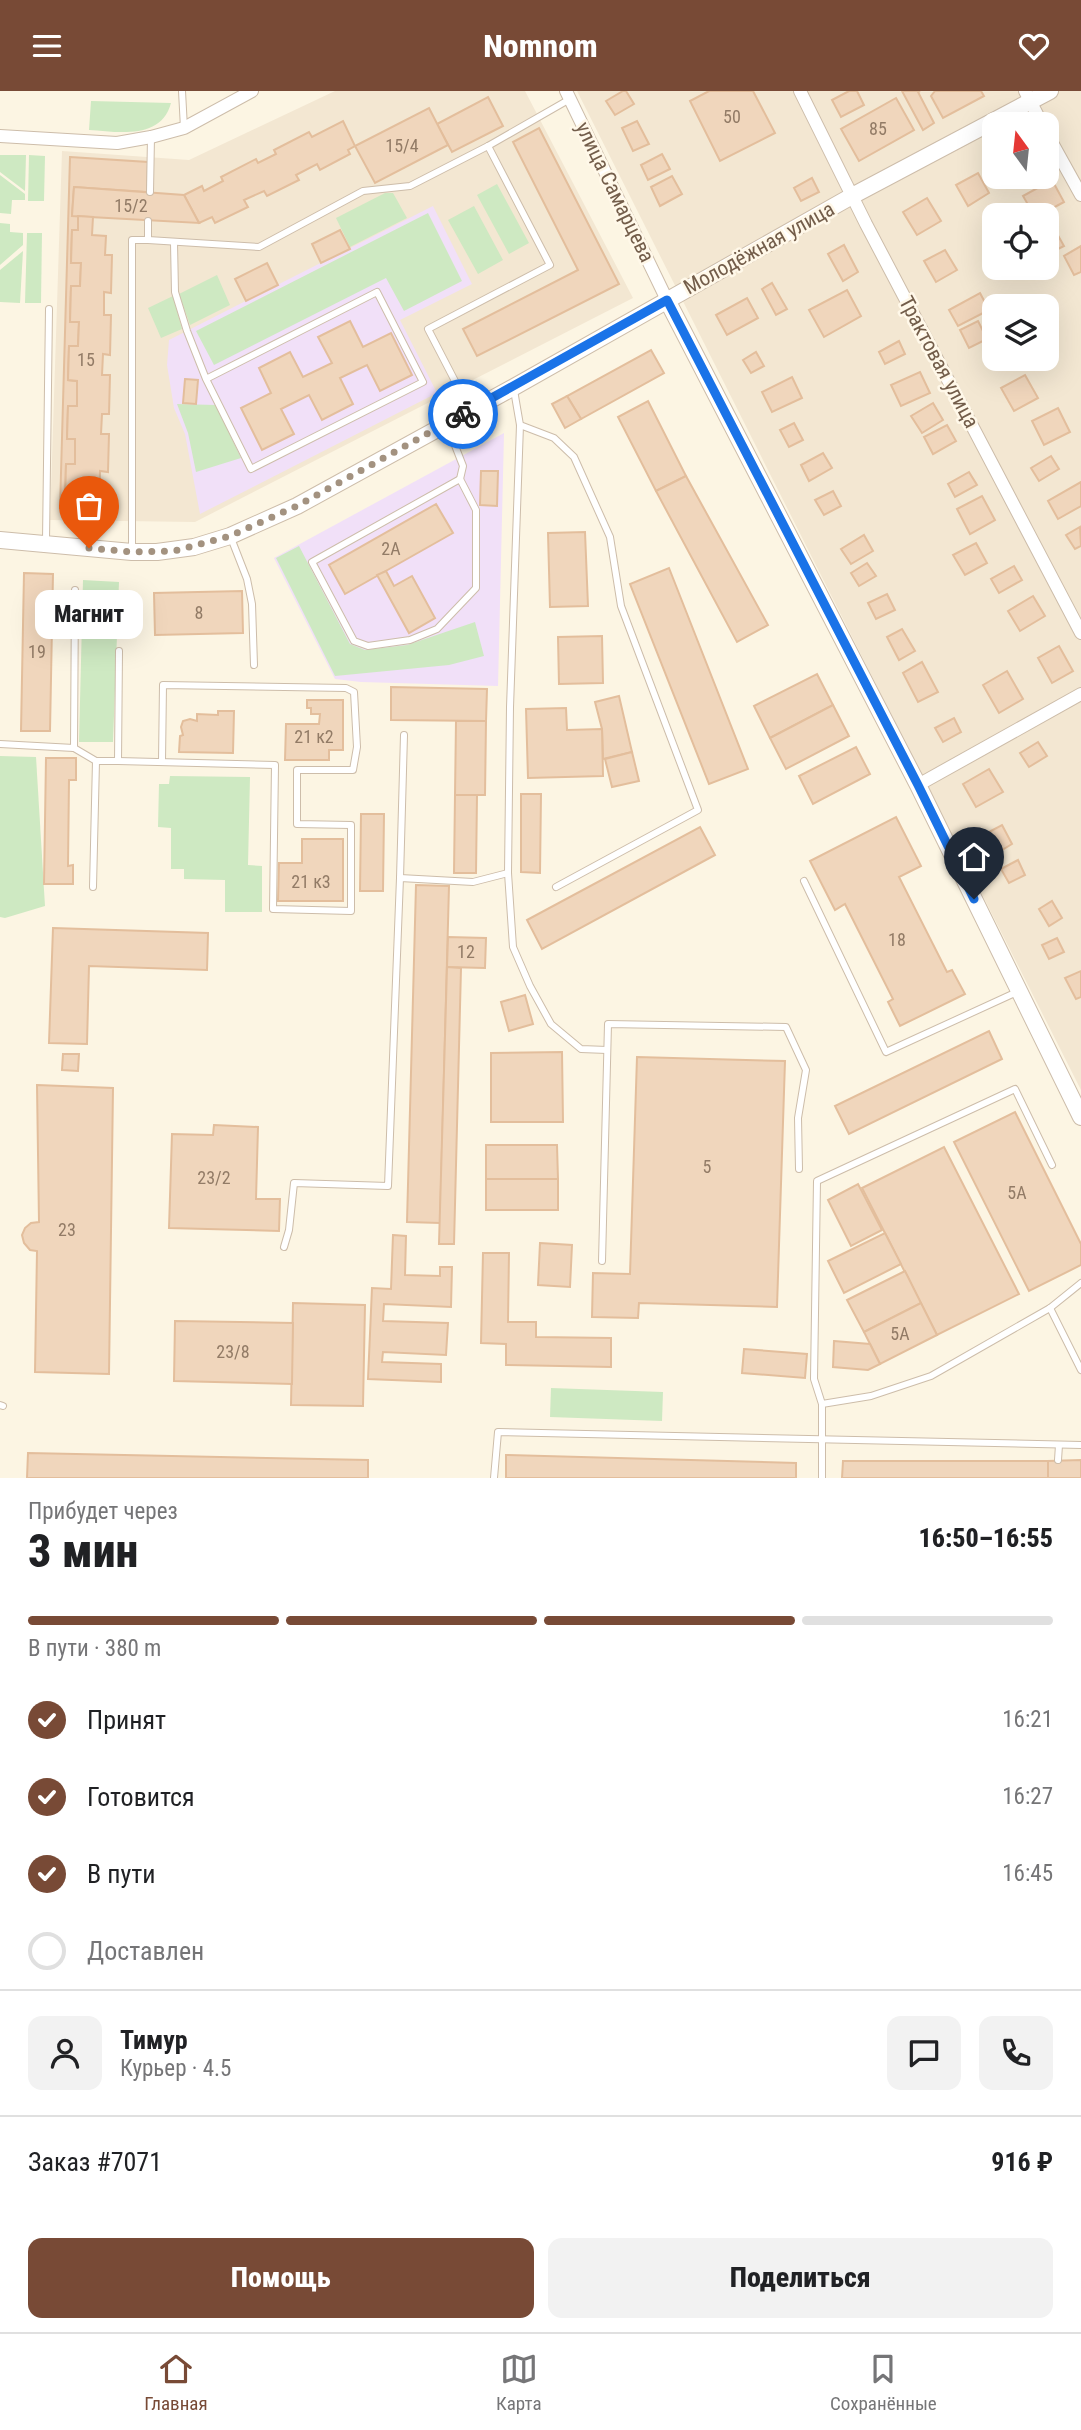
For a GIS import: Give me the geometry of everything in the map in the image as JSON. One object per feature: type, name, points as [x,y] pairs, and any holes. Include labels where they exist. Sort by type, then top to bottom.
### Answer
[{"type":"street","points":[[0,136],[117,142],[151,137],[184,128],[252,91]]},
{"type":"street","name":"Трактовая улица","points":[[800,91],[852,196],[1081,633]]},
{"type":"street","name":"Молодёжная улица","points":[[0,540],[132,552],[174,551],[230,536],[297,506],[514,387],[1027,97],[1050,91]]},
{"type":"street","name":"улица Самарцева","points":[[568,95],[667,300],[918,785],[1081,1117]]},
{"type":"street","points":[[1059,155],[1081,195]]},
{"type":"street","points":[[918,785],[1081,694]]},
{"type":"lane","points":[[181,91],[184,128]]},
{"type":"lane","points":[[132,552],[132,240],[259,247],[363,191],[411,186],[488,145],[568,95]]},
{"type":"lane","points":[[150,192],[151,137]]},
{"type":"lane","points":[[470,410],[428,329],[550,265],[488,145]]},
{"type":"lane","points":[[148,221],[148,240]]},
{"type":"lane","points":[[174,243],[175,292],[187,331],[206,379],[251,469],[423,382],[377,292],[206,379]]},
{"type":"lane","points":[[47,544],[49,309]]},
{"type":"lane","points":[[514,387],[520,425],[510,707],[508,873],[513,947],[551,1024],[581,1049],[607,1050]]},
{"type":"lane","points":[[447,423],[463,466],[460,479],[476,510],[476,588],[437,629],[410,640],[368,646],[354,641],[313,562],[460,479]]},
{"type":"lane","points":[[520,425],[554,438],[574,457],[610,537],[621,606],[698,810],[556,887]]},
{"type":"lane","points":[[230,536],[250,591],[254,665]]},
{"type":"lane","points":[[74,748],[75,590]]},
{"type":"lane","points":[[118,652],[118,761]]},
{"type":"lane","points":[[0,744],[74,748],[96,761],[275,765],[273,909],[351,911],[351,825],[297,824],[297,770],[353,770],[357,747],[354,692],[346,688],[163,685],[162,761]]},
{"type":"lane","points":[[284,1247],[289,1230],[294,1183],[388,1186],[404,735]]},
{"type":"lane","points":[[93,887],[96,761]]},
{"type":"lane","points":[[400,878],[473,882],[508,873]]},
{"type":"lane","points":[[804,881],[886,1052],[1019,991]]},
{"type":"lane","points":[[601,1261],[608,1024],[786,1027],[806,1070],[798,1118],[799,1169]]},
{"type":"lane","points":[[822,1478],[822,1404],[814,1378],[817,1181],[1014,1089],[1052,1165]]},
{"type":"lane","points":[[822,1404],[871,1396],[931,1376],[1050,1308],[1081,1283]]},
{"type":"lane","points":[[1050,1308],[1081,1370]]},
{"type":"lane","points":[[495,1478],[498,1431],[822,1441],[1081,1445]]},
{"type":"lane","points":[[1058,1460],[1059,1445]]},
{"type":"shaded area","points":[[335,91],[525,91],[633,298],[195,522],[50,520],[62,151],[189,160]]},
{"type":"shaded area","points":[[577,91],[1081,91],[1081,1090]]},
{"type":"shaded area","points":[[433,206],[472,284],[400,320],[437,393],[200,514],[185,434],[174,408],[167,365],[169,340]]},
{"type":"shaded area","points":[[504,433],[498,686],[335,679],[274,558]]},
{"type":"green space","points":[[91,101],[171,103],[166,115],[149,128],[113,132],[89,130]]},
{"type":"green space","points":[[0,155],[26,155],[25,191],[0,172]]},
{"type":"green space","points":[[29,155],[45,156],[44,201],[28,201]]},
{"type":"green space","points":[[0,175],[25,194],[25,200],[12,200],[11,214],[0,213]]},
{"type":"green space","points":[[497,184],[529,243],[509,254],[477,195]]},
{"type":"green space","points":[[385,193],[393,193],[407,218],[350,247],[336,218]]},
{"type":"green space","points":[[474,206],[503,260],[478,274],[448,220]]},
{"type":"green space","points":[[428,213],[462,281],[404,311],[386,278],[214,365],[196,331]]},
{"type":"green space","points":[[0,223],[10,224],[10,232],[23,233],[23,245],[0,265]]},
{"type":"green space","points":[[27,233],[42,233],[41,303],[25,303]]},
{"type":"green space","points":[[23,251],[20,303],[0,302],[0,270]]},
{"type":"green space","points":[[217,275],[230,305],[190,325],[179,294]]},
{"type":"green space","points":[[173,296],[182,329],[161,338],[148,308]]},
{"type":"green space","points":[[177,404],[216,405],[241,458],[196,472],[188,433]]},
{"type":"green space","points":[[299,546],[350,644],[365,650],[407,645],[475,622],[484,656],[449,665],[335,676],[276,558]]},
{"type":"green space","points":[[83,580],[119,582],[113,742],[79,742]]},
{"type":"green space","points":[[0,756],[36,757],[45,906],[5,918],[0,917]]},
{"type":"green space","points":[[170,776],[250,777],[248,865],[262,866],[262,912],[225,912],[225,880],[184,879],[184,869],[171,869],[171,828],[158,827],[159,784],[169,784]]},
{"type":"green space","points":[[551,1388],[663,1392],[662,1421],[550,1417]]},
{"type":"building","points":[[626,91],[634,104],[615,115],[606,101]]},
{"type":"building","points":[[709,91],[753,91],[775,133],[720,161],[690,101]]},
{"type":"building","points":[[849,91],[857,91],[864,105],[841,117],[832,100]]},
{"type":"building","points":[[902,91],[920,91],[918,92],[934,123],[923,130]]},
{"type":"building","points":[[935,91],[981,91],[984,96],[943,118],[931,96]]},
{"type":"building","points":[[488,97],[503,126],[452,152],[437,124]]},
{"type":"building","points":[[896,98],[914,130],[859,161],[841,129]]},
{"type":"building","points":[[429,108],[448,145],[375,183],[355,146]]},
{"type":"building","points":[[343,121],[355,146],[348,150],[350,154],[320,170],[317,164],[296,175],[299,180],[267,196],[264,191],[244,200],[248,207],[215,223],[212,217],[199,223],[184,195],[202,186],[204,191],[223,181],[221,177],[256,159],[258,163],[276,154],[274,150],[309,132],[312,137]]},
{"type":"building","points":[[637,121],[649,144],[633,151],[622,128]]},
{"type":"building","points":[[539,128],[619,284],[477,356],[463,329],[578,270],[513,142]]},
{"type":"building","points":[[662,154],[670,169],[648,180],[641,165]]},
{"type":"building","points":[[70,157],[148,162],[147,192],[74,187],[72,216],[78,216],[78,230],[72,230],[71,263],[81,263],[80,286],[71,286],[70,322],[79,322],[78,346],[69,346],[68,380],[77,381],[77,406],[68,406],[67,439],[75,439],[75,464],[66,464],[65,502],[74,502],[73,508],[60,508]]},
{"type":"building","points":[[978,173],[982,180],[982,189],[987,189],[989,193],[968,206],[956,185]]},
{"type":"building","points":[[672,176],[682,194],[660,206],[651,187]]},
{"type":"building","points":[[812,178],[819,192],[801,201],[794,188]]},
{"type":"building","points":[[74,187],[184,195],[199,223],[72,216]]},
{"type":"building","points":[[1036,189],[1057,189],[1064,202],[1059,205],[1027,203],[1023,196]]},
{"type":"building","points":[[927,198],[941,221],[917,235],[903,212]]},
{"type":"building","points":[[78,216],[93,217],[92,235],[106,236],[105,255],[112,255],[111,293],[104,292],[104,315],[111,315],[110,355],[103,354],[102,375],[110,375],[109,414],[102,414],[101,434],[109,434],[108,472],[100,471],[99,509],[73,508],[74,502],[65,502],[66,464],[75,464],[75,439],[67,439],[68,406],[77,406],[77,381],[68,380],[69,346],[78,346],[79,322],[70,322],[71,286],[80,286],[81,263],[71,263],[72,230],[78,230]]},
{"type":"building","points":[[340,230],[350,249],[321,263],[312,244]]},
{"type":"building","points":[[844,245],[858,272],[843,281],[828,254]]},
{"type":"building","points":[[1081,246],[1081,272],[1074,275],[1064,256]]},
{"type":"building","points":[[945,250],[957,270],[936,282],[924,261]]},
{"type":"building","points":[[267,263],[278,285],[246,301],[235,279]]},
{"type":"building","points":[[772,283],[787,309],[776,315],[762,289]]},
{"type":"building","points":[[847,290],[861,316],[824,337],[809,310]]},
{"type":"building","points":[[980,293],[982,297],[982,314],[958,326],[949,310]]},
{"type":"building","points":[[747,298],[758,318],[727,335],[716,315]]},
{"type":"building","points":[[350,321],[363,347],[391,333],[412,375],[380,391],[367,365],[340,378],[353,404],[322,420],[309,395],[281,409],[294,434],[262,450],[241,408],[271,393],[259,368],[290,352],[303,377],[332,363],[318,337]]},
{"type":"building","points":[[978,321],[982,329],[982,342],[969,348],[960,330]]},
{"type":"building","points":[[899,341],[905,354],[885,364],[879,352]]},
{"type":"building","points":[[651,350],[664,373],[581,419],[567,396]]},
{"type":"building","points":[[756,352],[764,366],[751,373],[743,360]]},
{"type":"building","points":[[920,372],[930,393],[901,406],[891,385]]},
{"type":"building","points":[[1025,375],[1038,398],[1014,411],[1001,388]]},
{"type":"building","points":[[792,377],[802,398],[772,412],[762,392]]},
{"type":"building","points":[[185,379],[198,380],[196,404],[183,403]]},
{"type":"building","points":[[567,396],[581,419],[565,428],[552,404]]},
{"type":"building","points":[[648,401],[686,476],[656,491],[618,417]]},
{"type":"building","points":[[933,403],[943,420],[922,433],[911,416]]},
{"type":"building","points":[[1058,408],[1070,432],[1044,445],[1032,421]]},
{"type":"building","points":[[794,423],[803,440],[789,447],[780,430]]},
{"type":"building","points":[[947,425],[956,441],[933,454],[924,437]]},
{"type":"building","points":[[823,453],[832,468],[809,481],[801,465]]},
{"type":"building","points":[[1051,456],[1059,469],[1039,481],[1031,468]]},
{"type":"building","points":[[481,471],[498,471],[497,506],[480,505]]},
{"type":"building","points":[[969,472],[977,485],[955,497],[948,484]]},
{"type":"building","points":[[686,476],[768,625],[737,642],[656,491]]},
{"type":"building","points":[[1081,482],[1081,506],[1058,519],[1048,501]]},
{"type":"building","points":[[833,491],[841,506],[824,515],[815,500]]},
{"type":"building","points":[[982,496],[995,520],[970,534],[957,509]]},
{"type":"building","points":[[436,504],[453,533],[345,594],[329,565]]},
{"type":"building","points":[[1080,527],[1081,546],[1075,549],[1066,535]]},
{"type":"building","points":[[585,532],[588,606],[550,607],[548,533]]},
{"type":"building","points":[[864,535],[873,551],[851,564],[841,549]]},
{"type":"building","points":[[976,543],[987,563],[965,575],[953,555]]},
{"type":"building","points":[[867,563],[876,576],[859,586],[851,573]]},
{"type":"building","points":[[1014,566],[1022,580],[999,593],[991,579]]},
{"type":"building","points":[[669,568],[748,769],[709,784],[630,584]]},
{"type":"building","points":[[386,571],[394,586],[412,576],[435,618],[409,633],[377,575]]},
{"type":"building","points":[[24,573],[53,574],[50,731],[21,731]]},
{"type":"building","points":[[242,591],[243,633],[155,635],[154,593]]},
{"type":"building","points":[[887,594],[895,610],[876,619],[868,603]]},
{"type":"building","points":[[1033,596],[1045,616],[1020,631],[1008,611]]},
{"type":"building","points":[[902,629],[915,651],[899,660],[887,637]]},
{"type":"building","points":[[602,636],[603,683],[559,684],[558,637]]},
{"type":"building","points":[[1059,646],[1073,671],[1052,683],[1038,658]]},
{"type":"building","points":[[922,662],[938,692],[918,702],[903,673]]},
{"type":"building","points":[[1007,671],[1023,699],[999,713],[983,685]]},
{"type":"building","points":[[817,674],[833,705],[770,738],[754,706]]},
{"type":"building","points":[[391,687],[487,689],[486,721],[391,720]]},
{"type":"building","points":[[619,696],[632,752],[603,759],[602,729],[595,702]]},
{"type":"building","points":[[307,700],[343,700],[343,750],[329,750],[329,760],[285,760],[286,724],[319,724],[320,714],[311,714],[311,708],[307,708]]},
{"type":"building","points":[[833,705],[849,736],[786,769],[770,738]]},
{"type":"building","points":[[566,708],[567,730],[602,729],[603,776],[528,778],[526,709]]},
{"type":"building","points":[[218,711],[234,711],[233,753],[179,752],[183,721],[197,721],[197,714],[218,715]]},
{"type":"building","points":[[954,718],[961,732],[943,742],[935,728]]},
{"type":"building","points":[[456,721],[486,721],[485,795],[455,795]]},
{"type":"building","points":[[1038,742],[1047,756],[1029,767],[1020,753]]},
{"type":"building","points":[[856,747],[870,774],[813,804],[799,776]]},
{"type":"building","points":[[632,752],[639,781],[612,787],[605,759]]},
{"type":"building","points":[[46,758],[76,758],[76,780],[69,780],[68,866],[73,865],[73,884],[44,884]]},
{"type":"building","points":[[989,769],[1003,792],[976,807],[963,784]]},
{"type":"building","points":[[521,794],[541,794],[540,873],[521,872]]},
{"type":"building","points":[[455,795],[477,795],[476,873],[454,873]]},
{"type":"building","points":[[361,814],[384,814],[383,891],[360,891]]},
{"type":"building","points":[[896,817],[921,866],[899,877],[947,972],[952,970],[965,994],[900,1026],[888,1002],[893,999],[845,904],[835,910],[810,861]]},
{"type":"building","points":[[1002,825],[1012,844],[997,853],[987,833]]},
{"type":"building","points":[[700,827],[715,855],[542,949],[527,920]]},
{"type":"building","points":[[302,839],[343,839],[343,901],[278,901],[279,863],[302,863]]},
{"type":"building","points":[[1018,860],[1025,875],[1009,883],[1001,869]]},
{"type":"building","points":[[416,885],[449,886],[440,1223],[407,1222]]},
{"type":"building","points":[[1052,901],[1062,918],[1049,926],[1039,909]]},
{"type":"building","points":[[53,928],[208,933],[207,970],[89,966],[87,1044],[49,1043]]},
{"type":"building","points":[[448,937],[486,938],[485,968],[447,967]]},
{"type":"building","points":[[1057,938],[1064,952],[1049,959],[1042,945]]},
{"type":"building","points":[[447,967],[461,968],[454,1244],[439,1244]]},
{"type":"building","points":[[1081,971],[1081,997],[1076,999],[1065,978]]},
{"type":"building","points":[[525,995],[533,1024],[509,1031],[501,1002]]},
{"type":"building","points":[[989,1031],[1002,1059],[849,1134],[835,1106]]},
{"type":"building","points":[[562,1052],[563,1122],[491,1122],[491,1053]]},
{"type":"building","points":[[63,1054],[79,1054],[78,1071],[62,1070]]},
{"type":"building","points":[[637,1057],[785,1061],[777,1307],[639,1303],[638,1318],[592,1317],[593,1273],[630,1274]]},
{"type":"building","points":[[37,1085],[113,1088],[109,1374],[35,1372],[37,1251],[30,1250],[22,1235],[31,1223],[39,1222]]},
{"type":"building","points":[[1015,1112],[1081,1244],[1081,1265],[1029,1291],[954,1142]]},
{"type":"building","points":[[214,1125],[258,1127],[256,1199],[280,1199],[279,1231],[169,1228],[172,1134],[213,1135]]},
{"type":"building","points":[[486,1145],[557,1145],[558,1179],[486,1179]]},
{"type":"building","points":[[944,1147],[1019,1294],[937,1335],[862,1188]]},
{"type":"building","points":[[486,1179],[558,1179],[558,1210],[486,1210]]},
{"type":"building","points":[[858,1184],[882,1230],[851,1246],[828,1200]]},
{"type":"building","points":[[885,1233],[901,1264],[844,1293],[828,1261]]},
{"type":"building","points":[[393,1235],[406,1236],[405,1275],[440,1276],[440,1267],[452,1267],[451,1307],[384,1304],[383,1321],[448,1323],[446,1355],[383,1352],[382,1362],[441,1364],[441,1382],[368,1379],[372,1288],[391,1289]]},
{"type":"building","points":[[540,1243],[572,1245],[570,1287],[538,1285]]},
{"type":"building","points":[[483,1253],[509,1253],[508,1322],[536,1322],[536,1337],[611,1338],[611,1367],[506,1365],[506,1344],[481,1343]]},
{"type":"building","points":[[905,1271],[921,1303],[864,1332],[847,1300]]},
{"type":"building","points":[[293,1303],[365,1305],[363,1406],[291,1405]]},
{"type":"building","points":[[921,1303],[937,1335],[880,1364],[864,1332]]},
{"type":"building","points":[[175,1321],[293,1323],[292,1384],[174,1381]]},
{"type":"building","points":[[834,1341],[870,1344],[880,1364],[868,1370],[833,1367]]},
{"type":"building","points":[[744,1349],[807,1354],[805,1378],[742,1373]]},
{"type":"building","points":[[28,1453],[368,1460],[368,1478],[27,1478]]},
{"type":"building","points":[[506,1455],[796,1463],[796,1478],[506,1478]]},
{"type":"building","points":[[1081,1460],[1081,1478],[1048,1478],[1048,1461]]},
{"type":"building","points":[[843,1461],[1048,1461],[1048,1478],[842,1478]]},
{"type":"way so far","points":[[89,548],[132,552],[174,551],[230,536],[297,506],[463,414]]},
{"type":"place","name":"Магнит","points":[[89,548]]},
{"type":"route","points":[[463,414],[667,300],[918,785],[974,899]]}]
